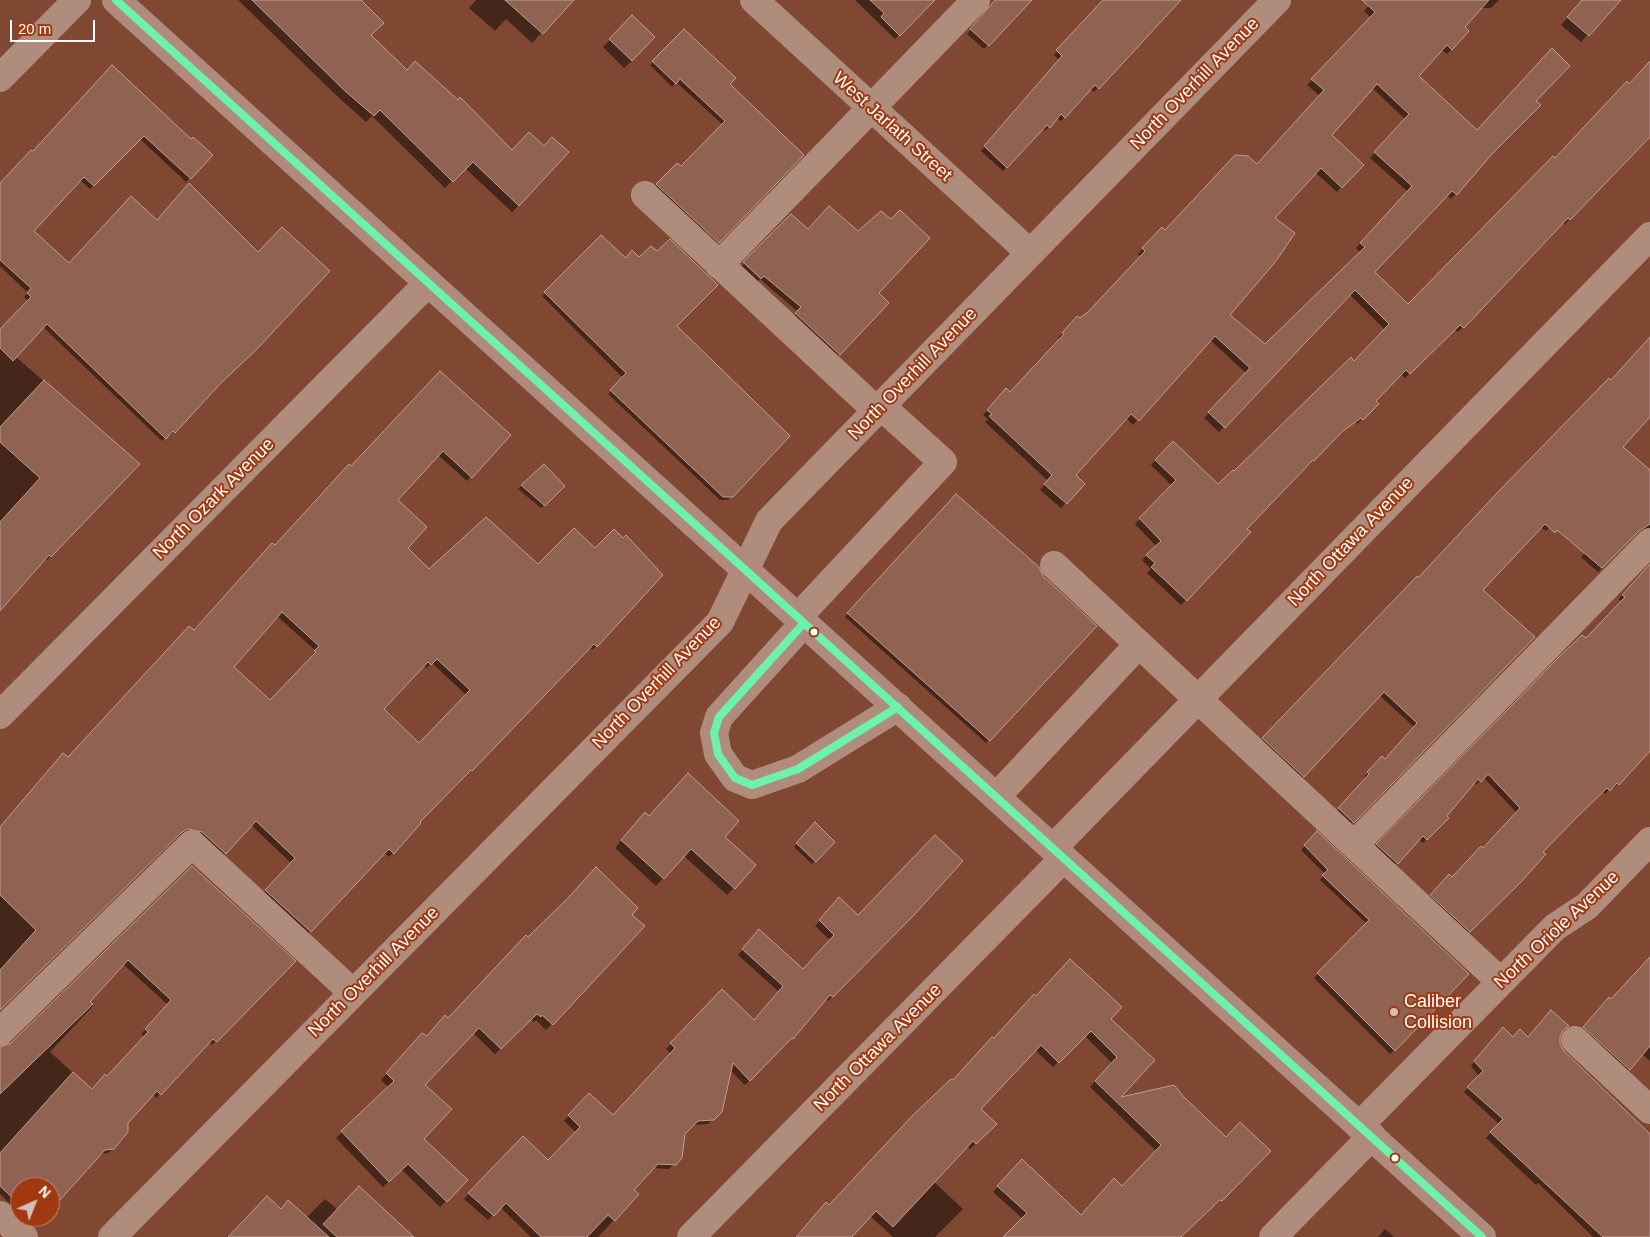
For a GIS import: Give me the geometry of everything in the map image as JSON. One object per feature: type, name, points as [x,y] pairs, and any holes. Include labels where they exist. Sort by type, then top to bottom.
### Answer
[{"type":"main road","points":[[116,0],[1482,1237]]},
{"type":"street","points":[[0,78],[77,0]]},
{"type":"street","name":"West Jarlath Street","points":[[754,0],[1030,253]]},
{"type":"street","points":[[719,264],[976,0]]},
{"type":"street","name":"North Overhill Avenue","points":[[112,1237],[720,622],[769,521],[1278,0]]},
{"type":"street","points":[[645,195],[879,409],[943,462],[801,620],[719,716],[714,733],[718,754],[735,778],[752,785],[790,772],[816,759],[898,707]]},
{"type":"street","name":"North Ottawa Avenue","points":[[691,1237],[1058,853],[1198,698],[1649,238]]},
{"type":"street","name":"North Ozark Avenue","points":[[0,715],[428,282]]},
{"type":"street","points":[[1354,844],[1650,542]]},
{"type":"street","points":[[1054,565],[1501,982]]},
{"type":"street","points":[[996,797],[1139,644]]},
{"type":"street","name":"North Oriole Avenue","points":[[1273,1237],[1365,1131],[1501,982],[1555,927],[1587,906],[1650,841]]},
{"type":"street","points":[[0,1032],[192,844],[353,993]]},
{"type":"street","points":[[1575,1040],[1650,1110]]},
{"type":"street","points":[[0,1215],[24,1237]]},
{"type":"building","points":[[252,0],[361,0],[384,23],[371,35],[407,70],[415,61],[458,100],[460,97],[512,150],[529,132],[544,146],[552,137],[569,152],[519,206],[473,162],[453,182],[380,110],[374,116],[345,91]]},
{"type":"building","points":[[505,0],[574,0],[543,34]]},
{"type":"building","points":[[870,0],[935,0],[900,36],[881,17],[884,13]]},
{"type":"building","points":[[995,0],[1032,0],[989,46],[970,29]]},
{"type":"building","points":[[1103,0],[1181,0],[1099,89],[1095,85],[1065,118],[1061,114],[1050,128],[1047,125],[1007,168],[984,146],[1062,56],[1056,50]]},
{"type":"building","points":[[1362,0],[1489,0],[1465,27],[1469,31],[1452,50],[1447,45],[1419,76],[1477,130],[1552,48],[1570,66],[1536,101],[1541,105],[1491,155],[1457,195],[1452,191],[1375,272],[1408,304],[1553,156],[1555,158],[1627,81],[1629,84],[1650,61],[1650,137],[1570,220],[1568,218],[1464,328],[1460,325],[1410,374],[1406,370],[1376,401],[1379,404],[1363,420],[1361,418],[1343,431],[1313,460],[1247,529],[1251,532],[1187,601],[1151,567],[1155,563],[1146,555],[1161,541],[1139,518],[1176,480],[1155,460],[1173,441],[1218,484],[1234,471],[1351,357],[1354,361],[1389,324],[1355,290],[1225,428],[1208,412],[1250,368],[1215,336],[1139,421],[1131,414],[1076,475],[1085,484],[1067,504],[1044,484],[1052,475],[989,416],[992,414],[987,410],[1006,388],[1010,392],[1064,334],[1062,333],[1077,316],[1080,318],[1088,312],[1145,251],[1142,248],[1162,227],[1165,230],[1235,155],[1248,156],[1257,164],[1324,90],[1311,79],[1375,12]],"holes":[[[1377,84],[1409,114],[1374,152],[1412,186],[1360,243],[1365,247],[1265,344],[1230,315],[1276,261],[1295,233],[1275,218],[1321,168],[1342,188],[1364,165],[1332,135]]]},
{"type":"building","points":[[1582,0],[1621,0],[1589,36],[1567,17]]},
{"type":"building","points":[[632,15],[655,37],[632,61],[609,39]]},
{"type":"building","points":[[684,29],[736,78],[730,84],[804,155],[719,243],[656,184],[677,163],[681,166],[725,121],[680,79],[676,84],[652,61]]},
{"type":"building","points":[[112,65],[191,139],[193,137],[213,155],[191,179],[144,136],[94,186],[84,177],[34,231],[69,263],[131,196],[157,220],[189,183],[258,252],[282,227],[330,271],[175,433],[173,431],[166,439],[47,324],[13,361],[0,348],[0,329],[31,297],[27,293],[31,288],[0,260],[0,183],[31,150],[33,151]]},
{"type":"building","points":[[829,206],[858,231],[881,211],[891,219],[900,210],[930,238],[879,293],[889,303],[840,355],[795,313],[801,307],[764,276],[761,279],[743,262],[791,214],[808,229]]},
{"type":"building","points":[[601,235],[626,258],[632,250],[639,257],[651,246],[657,251],[670,239],[718,285],[677,326],[790,436],[733,497],[723,497],[610,390],[626,373],[544,292]]},
{"type":"building","points":[[1650,337],[1650,417],[1623,447],[1650,470],[1650,524],[1639,531],[1602,568],[1557,530],[1555,533],[1545,524],[1483,590],[1535,637],[1354,823],[1338,808],[1369,774],[1367,772],[1382,756],[1385,759],[1417,723],[1384,692],[1304,777],[1262,738],[1609,378],[1611,380]]},
{"type":"building","points":[[440,371],[511,435],[472,478],[443,451],[398,500],[427,527],[408,548],[429,569],[486,517],[538,564],[574,528],[595,548],[614,529],[623,538],[626,535],[663,575],[597,647],[594,644],[472,771],[420,822],[394,854],[389,849],[311,932],[265,890],[295,858],[256,821],[226,854],[202,832],[188,829],[181,833],[0,1010],[0,970],[36,930],[0,895],[0,827],[63,753],[68,757],[189,626],[194,630],[272,543],[275,545],[349,464],[351,466]],"holes":[[[282,612],[319,646],[314,651],[316,652],[270,700],[234,667]],[[437,659],[470,690],[419,743],[384,709],[428,662],[431,665]]]},
{"type":"building","points":[[44,380],[140,464],[51,557],[49,555],[0,611],[0,522],[40,478],[0,442],[0,427]]},
{"type":"building","points":[[544,464],[565,486],[545,506],[521,485]]},
{"type":"building","points":[[956,494],[1039,567],[1043,576],[1097,626],[990,741],[847,613]]},
{"type":"building","points":[[1650,564],[1650,751],[1619,785],[1617,783],[1610,791],[1607,788],[1577,817],[1543,852],[1546,854],[1520,883],[1470,932],[1430,895],[1449,874],[1452,877],[1481,846],[1483,848],[1520,808],[1488,774],[1481,782],[1478,779],[1447,816],[1449,818],[1427,840],[1423,836],[1398,864],[1376,844],[1558,658],[1582,635],[1586,638],[1625,597],[1622,595]]},
{"type":"building","points":[[688,773],[739,821],[725,837],[756,865],[735,889],[691,849],[664,879],[621,840],[645,812],[649,816]]},
{"type":"building","points":[[815,822],[835,842],[816,862],[796,843]]},
{"type":"building","name":"Caliber Collision","points":[[1317,831],[1469,974],[1395,1051],[1317,973],[1369,920],[1322,875],[1328,870],[1304,845]]},
{"type":"building","points":[[935,835],[963,861],[915,914],[833,997],[830,995],[793,1039],[750,1081],[733,1063],[722,1112],[714,1120],[698,1121],[685,1134],[682,1158],[676,1165],[658,1164],[634,1190],[639,1194],[615,1221],[608,1215],[587,1237],[541,1237],[506,1203],[494,1216],[468,1193],[523,1136],[548,1160],[580,1127],[568,1115],[589,1093],[613,1115],[675,1048],[670,1043],[722,989],[754,1020],[783,986],[742,949],[759,929],[803,969],[834,935],[819,920],[839,897],[858,915]]},
{"type":"building","points":[[192,866],[296,961],[217,1042],[213,1039],[161,1095],[157,1091],[128,1123],[128,1132],[114,1149],[105,1150],[60,1200],[60,1177],[10,1177],[10,1196],[0,1186],[0,1153],[73,1072],[92,1089],[105,1074],[107,1076],[148,1032],[145,1029],[171,1000],[128,960],[90,1002],[93,1004],[0,1094],[0,1047],[11,1043]]},
{"type":"building","points":[[596,867],[638,908],[632,915],[645,926],[553,1025],[542,1015],[541,1017],[537,1014],[501,1049],[479,1028],[425,1085],[452,1109],[424,1139],[468,1180],[447,1202],[408,1164],[389,1182],[341,1131],[394,1081],[386,1073],[422,1033],[427,1036],[445,1015],[448,1018],[526,935],[528,937],[569,897]]},
{"type":"building","points":[[1650,957],[1650,1046],[1630,1070],[1583,1027],[1609,997],[1611,999]]},
{"type":"building","points":[[1070,959],[1122,1007],[1111,1019],[1155,1060],[1121,1097],[1174,1085],[1226,1137],[1240,1122],[1271,1151],[1222,1201],[1220,1200],[1181,1237],[1003,1237],[1027,1213],[997,1186],[1022,1159],[1081,1215],[1114,1178],[1122,1186],[1161,1145],[1095,1081],[1117,1057],[1091,1031],[1059,1063],[1041,1045],[981,1109],[997,1124],[976,1144],[973,1141],[893,1227],[876,1211],[852,1237],[796,1237],[826,1202],[829,1205],[912,1116],[951,1079],[953,1080],[992,1037],[994,1038],[1034,994],[1036,996]]},
{"type":"building","points":[[1551,1010],[1569,1026],[1563,1030],[1560,1037],[1560,1044],[1564,1051],[1650,1134],[1650,1237],[1603,1237],[1490,1132],[1503,1119],[1467,1087],[1483,1071],[1474,1061],[1503,1027],[1513,1037],[1520,1029],[1528,1037]]},
{"type":"building","points":[[359,1186],[414,1237],[337,1237],[323,1224]]},
{"type":"building","points":[[267,1196],[281,1209],[288,1200],[329,1237],[228,1237]]},
{"type":"transit line","points":[[116,0],[1482,1237]]},
{"type":"transit line","points":[[804,623],[719,717],[714,733],[718,754],[735,778],[752,785],[798,769],[898,707]]},
{"type":"place","name":"Caliber Collision","points":[[1394,1012]]}]
